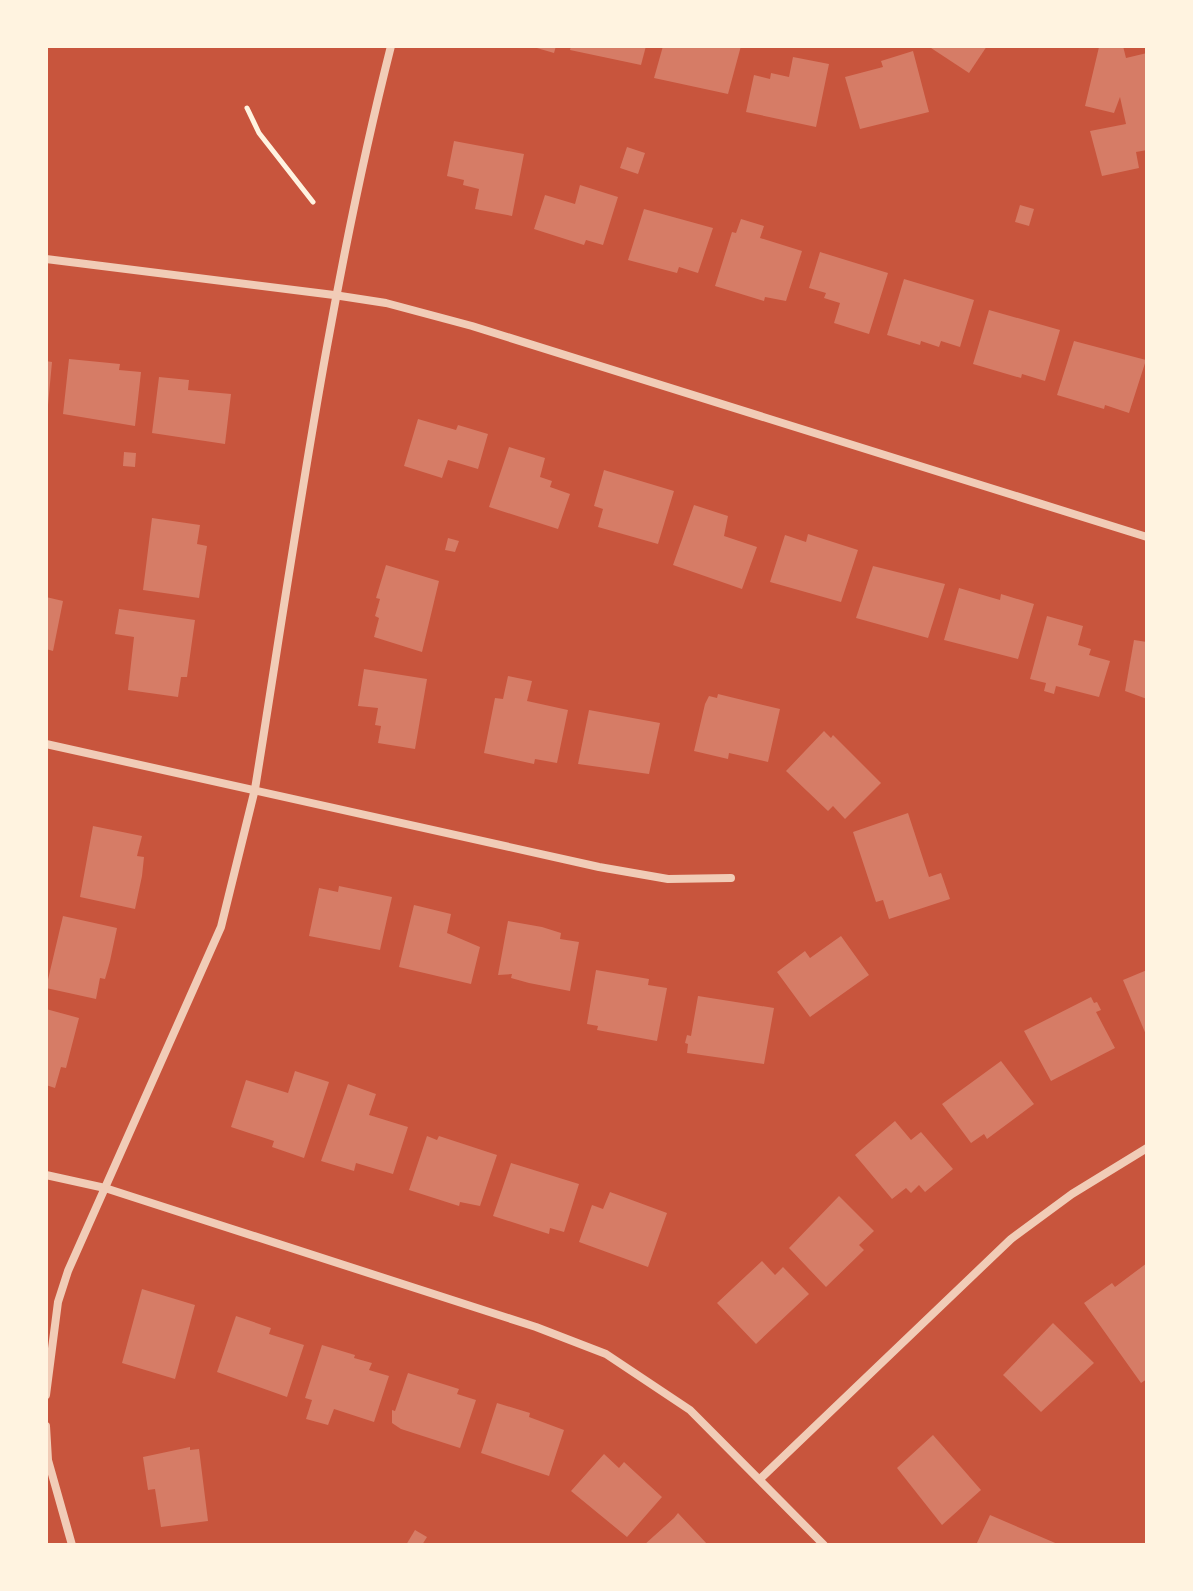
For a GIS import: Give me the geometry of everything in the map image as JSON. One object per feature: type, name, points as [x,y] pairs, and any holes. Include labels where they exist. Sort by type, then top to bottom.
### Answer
[{"type":"street","points":[[46,1395],[58,1302],[221,927],[255,789],[334,295],[358,176],[391,46]]},
{"type":"street","points":[[46,259],[386,303],[472,326],[1147,537]]},
{"type":"street","points":[[46,744],[599,867],[668,879],[731,878]]},
{"type":"street","points":[[760,1479],[1011,1239],[1072,1194],[1147,1148]]},
{"type":"street","points":[[46,1175],[105,1188],[536,1327],[606,1354],[690,1410],[824,1545]]},
{"type":"street","points":[[46,1426],[48,1460],[72,1545]]},
{"type":"path","points":[[247,108],[259,133],[313,202]]},
{"type":"building","points":[[530,46],[556,46],[554,53]]},
{"type":"building","points":[[571,46],[646,46],[641,65],[570,50]]},
{"type":"building","points":[[663,46],[741,46],[728,94],[654,78]]},
{"type":"building","points":[[928,46],[987,46],[969,73]]},
{"type":"building","points":[[1123,46],[1126,58],[1147,53],[1147,150],[1136,152],[1139,168],[1102,176],[1090,131],[1126,124],[1120,97],[1114,113],[1085,106],[1099,47]]},
{"type":"building","points":[[913,51],[929,112],[860,129],[845,77],[883,67],[881,61]]},
{"type":"building","points":[[793,57],[829,64],[816,127],[746,112],[754,75],[770,79],[771,73],[789,77]]},
{"type":"building","points":[[454,141],[524,154],[512,216],[475,209],[479,189],[463,185],[464,180],[447,176]]},
{"type":"building","points":[[627,147],[645,153],[638,174],[620,168]]},
{"type":"building","points":[[580,185],[618,197],[603,245],[586,240],[584,245],[534,229],[545,195],[575,204]]},
{"type":"building","points":[[1020,205],[1034,209],[1029,226],[1015,222]]},
{"type":"building","points":[[644,209],[713,228],[698,273],[679,267],[677,273],[628,260]]},
{"type":"building","points":[[741,219],[764,226],[760,238],[802,251],[786,301],[765,297],[764,301],[715,286],[732,232],[736,233]]},
{"type":"building","points":[[820,252],[888,273],[869,334],[834,323],[840,303],[824,298],[826,293],[809,288]]},
{"type":"building","points":[[904,279],[974,300],[960,347],[941,341],[939,347],[921,341],[920,345],[887,335]]},
{"type":"building","points":[[989,310],[1060,330],[1045,381],[1022,374],[1021,378],[973,364]]},
{"type":"building","points":[[1074,341],[1146,360],[1129,413],[1057,395]]},
{"type":"building","points":[[69,359],[120,364],[119,370],[141,372],[135,426],[63,414]]},
{"type":"building","points":[[46,361],[52,362],[48,405],[46,405]]},
{"type":"building","points":[[159,377],[189,380],[188,390],[231,394],[225,444],[152,433]]},
{"type":"building","points":[[418,419],[456,430],[458,425],[488,434],[478,469],[448,460],[442,478],[404,466]]},
{"type":"building","points":[[509,447],[545,458],[540,477],[552,481],[550,487],[570,494],[558,529],[489,507]]},
{"type":"building","points":[[124,452],[136,453],[135,467],[123,466]]},
{"type":"building","points":[[604,470],[674,491],[658,544],[598,527],[603,509],[594,506]]},
{"type":"building","points":[[694,505],[728,516],[724,536],[757,547],[742,589],[673,565]]},
{"type":"building","points":[[152,518],[200,525],[197,544],[207,546],[199,598],[143,590]]},
{"type":"building","points":[[808,534],[858,550],[841,602],[770,582],[785,535],[806,542]]},
{"type":"building","points":[[448,538],[459,541],[455,552],[445,550]]},
{"type":"building","points":[[386,565],[439,581],[422,652],[374,637],[380,599],[376,598]]},
{"type":"building","points":[[873,566],[945,584],[928,638],[856,618]]},
{"type":"building","points":[[959,588],[1000,600],[1001,594],[1034,604],[1018,659],[944,640]]},
{"type":"building","points":[[46,597],[63,601],[53,651],[46,649]]},
{"type":"building","points":[[119,609],[195,620],[187,677],[181,677],[178,697],[128,690],[134,637],[115,634]]},
{"type":"building","points":[[1047,616],[1083,626],[1078,645],[1091,649],[1089,655],[1110,661],[1099,697],[1056,686],[1054,694],[1044,691],[1046,683],[1030,679]]},
{"type":"building","points":[[1134,640],[1147,642],[1147,699],[1125,691]]},
{"type":"building","points":[[364,669],[427,679],[415,749],[378,743],[381,726],[375,725],[378,708],[358,706]]},
{"type":"building","points":[[508,676],[532,681],[527,701],[568,710],[557,763],[535,759],[534,764],[484,753],[495,698],[503,699]]},
{"type":"building","points":[[718,694],[780,709],[768,762],[729,753],[728,759],[694,751],[705,704],[709,696],[717,698]]},
{"type":"building","points":[[589,710],[660,723],[649,774],[578,764]]},
{"type":"building","points":[[824,731],[831,738],[833,735],[881,783],[845,819],[833,806],[828,811],[786,771]]},
{"type":"building","points":[[908,813],[929,877],[941,873],[950,899],[889,919],[883,900],[876,902],[853,832]]},
{"type":"building","points":[[93,826],[142,836],[137,856],[144,857],[135,909],[80,897]]},
{"type":"building","points":[[339,886],[392,897],[380,950],[309,936],[319,888],[338,892]]},
{"type":"building","points":[[414,905],[451,914],[447,933],[480,947],[471,984],[399,967]]},
{"type":"building","points":[[63,916],[117,928],[105,979],[100,978],[96,999],[46,988]]},
{"type":"building","points":[[508,921],[542,927],[561,933],[560,939],[579,942],[570,991],[511,978],[512,974],[498,975]]},
{"type":"building","points":[[841,936],[869,975],[810,1017],[777,972],[805,951],[810,958]]},
{"type":"building","points":[[596,970],[649,979],[648,985],[667,988],[657,1041],[597,1030],[598,1026],[587,1024]]},
{"type":"building","points":[[1147,970],[1147,1037],[1123,980]]},
{"type":"building","points":[[698,996],[774,1008],[764,1064],[687,1053],[688,1044],[685,1043],[687,1035],[691,1036]]},
{"type":"building","points":[[1091,997],[1101,1010],[1096,1012],[1115,1048],[1051,1081],[1024,1031]]},
{"type":"building","points":[[46,1009],[79,1018],[66,1068],[61,1067],[55,1088],[46,1085]]},
{"type":"building","points":[[1001,1061],[1034,1104],[987,1139],[984,1134],[971,1143],[942,1104]]},
{"type":"building","points":[[295,1071],[329,1082],[304,1158],[272,1147],[274,1141],[231,1127],[246,1080],[288,1093]]},
{"type":"building","points":[[348,1084],[376,1094],[369,1115],[408,1127],[393,1174],[356,1163],[354,1171],[321,1161]]},
{"type":"building","points":[[895,1121],[911,1140],[921,1132],[953,1169],[925,1192],[919,1185],[911,1193],[906,1188],[892,1199],[855,1155]]},
{"type":"building","points":[[427,1136],[437,1140],[439,1136],[497,1155],[480,1206],[460,1202],[459,1206],[409,1190]]},
{"type":"building","points":[[511,1163],[579,1184],[564,1232],[550,1228],[549,1234],[493,1216]]},
{"type":"building","points":[[610,1192],[667,1213],[648,1267],[579,1242],[592,1205],[603,1209]]},
{"type":"building","points":[[839,1196],[874,1231],[859,1245],[864,1250],[826,1287],[789,1248]]},
{"type":"building","points":[[762,1261],[775,1275],[783,1267],[809,1294],[756,1344],[717,1303]]},
{"type":"building","points":[[1147,1263],[1147,1379],[1141,1383],[1084,1303],[1112,1283],[1115,1287]]},
{"type":"building","points":[[142,1289],[195,1305],[175,1379],[122,1363]]},
{"type":"building","points":[[236,1316],[271,1328],[269,1334],[304,1345],[287,1397],[217,1372]]},
{"type":"building","points":[[1053,1323],[1094,1363],[1041,1412],[1003,1375]]},
{"type":"building","points":[[322,1345],[355,1355],[354,1358],[372,1363],[369,1370],[389,1376],[374,1422],[334,1409],[328,1425],[306,1419],[312,1400],[305,1398]]},
{"type":"building","points":[[408,1373],[459,1389],[457,1394],[476,1400],[460,1448],[401,1429],[392,1423],[392,1410],[395,1411]]},
{"type":"building","points":[[497,1403],[530,1413],[529,1417],[564,1430],[549,1476],[481,1453]]},
{"type":"building","points":[[933,1435],[981,1490],[942,1525],[897,1468]]},
{"type":"building","points":[[190,1447],[190,1450],[199,1449],[208,1521],[161,1527],[155,1489],[148,1490],[143,1457]]},
{"type":"building","points":[[604,1454],[619,1468],[624,1462],[662,1497],[627,1537],[571,1491]]},
{"type":"building","points":[[678,1513],[708,1545],[644,1545],[674,1518]]},
{"type":"building","points":[[990,1515],[1060,1545],[976,1545]]},
{"type":"building","points":[[415,1530],[427,1537],[422,1545],[406,1545]]}]
